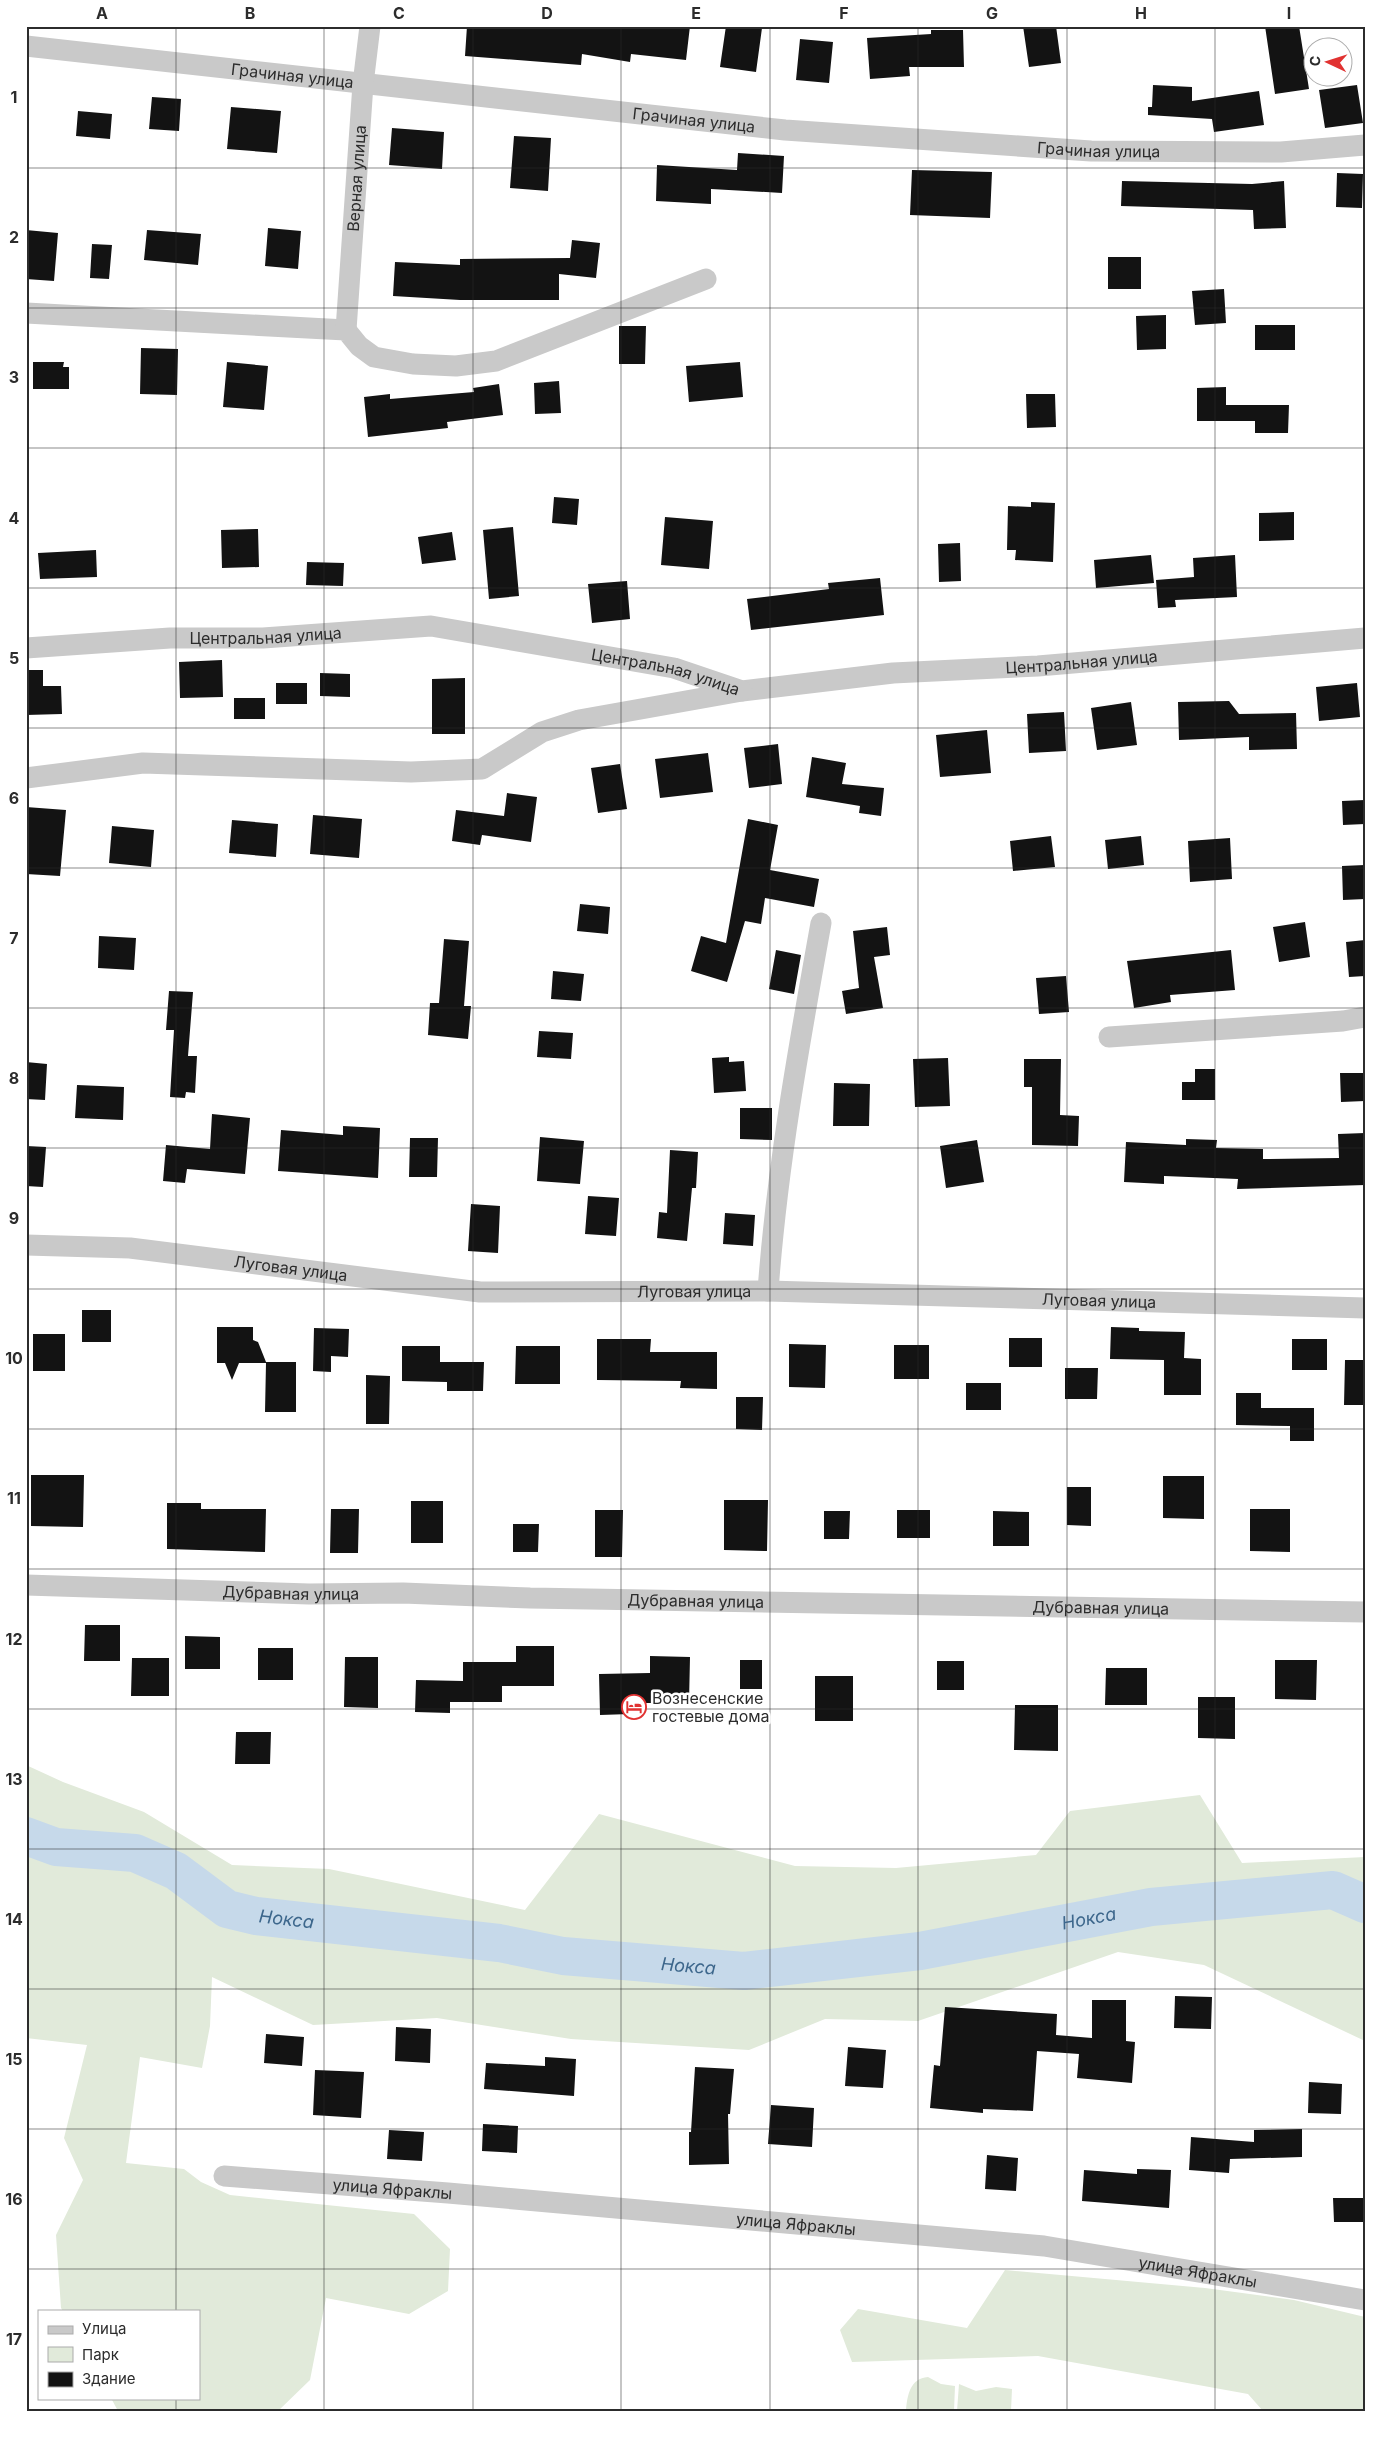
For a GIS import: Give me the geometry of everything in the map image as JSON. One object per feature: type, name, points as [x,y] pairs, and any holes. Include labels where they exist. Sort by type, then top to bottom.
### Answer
[{"type":"street","name":"Верная улица","points":[[346,330],[363,84],[370,26]]},
{"type":"street","name":"Грачиная улица","points":[[26,46],[785,130],[1091,151],[1281,152],[1365,145]]},
{"type":"street","points":[[26,313],[346,330],[359,346],[374,357],[413,364],[456,366],[496,362],[706,279]]},
{"type":"street","name":"Центральная улица","points":[[26,648],[170,638],[263,638],[431,626],[674,668],[742,691],[893,673],[1038,666],[1365,638]]},
{"type":"street","points":[[26,778],[143,763],[411,772],[482,770],[542,732],[578,720],[742,691]]},
{"type":"street","points":[[768,1291],[774,1217],[794,1071],[821,923]]},
{"type":"street","points":[[1109,1037],[1343,1021],[1365,1017]]},
{"type":"street","name":"Луговая улица","points":[[26,1245],[130,1248],[480,1292],[768,1291],[1365,1308]]},
{"type":"street","name":"Дубравная улица","points":[[26,1586],[309,1594],[402,1593],[530,1598],[1365,1612]]},
{"type":"street","name":"улица Яфраклы","points":[[224,2176],[448,2193],[1044,2246],[1365,2300]]},
{"type":"green space","points":[[26,1765],[63,1782],[144,1812],[232,1865],[329,1869],[525,1910],[599,1814],[795,1866],[896,1868],[1036,1855],[1070,1811],[1200,1795],[1242,1863],[1365,1857],[1365,2041],[1204,1965],[1118,1952],[918,2021],[825,2019],[749,2050],[571,2039],[437,2018],[313,2025],[212,1977],[210,2026],[202,2068],[140,2057],[126,2163],[184,2169],[201,2182],[230,2195],[414,2214],[450,2249],[448,2291],[409,2314],[326,2298],[310,2380],[278,2411],[118,2411],[112,2400],[200,2400],[200,2310],[62,2310],[61,2308],[56,2235],[83,2180],[64,2138],[87,2045],[26,2038]]},
{"type":"green space","points":[[1005,2270],[1205,2288],[1294,2300],[1365,2317],[1365,2411],[1263,2411],[1248,2394],[1038,2356],[852,2362],[840,2330],[858,2309],[967,2328]]},
{"type":"green space","points":[[928,2377],[941,2384],[955,2386],[954,2411],[906,2411],[907,2400],[913,2384],[922,2378]]},
{"type":"green space","points":[[959,2384],[976,2391],[996,2387],[1012,2389],[1011,2411],[957,2411]]},
{"type":"building","points":[[467,26],[690,26],[686,60],[631,54],[630,62],[582,54],[581,65],[465,56]]},
{"type":"building","points":[[726,26],[762,28],[756,72],[720,67]]},
{"type":"building","points":[[1023,26],[1056,26],[1061,63],[1029,67]]},
{"type":"building","points":[[1265,26],[1299,26],[1304,58],[1304,88],[1309,89],[1275,94]]},
{"type":"building","points":[[931,30],[963,30],[964,67],[909,67],[910,76],[870,79],[867,38],[931,34]]},
{"type":"building","points":[[800,39],[833,42],[829,83],[796,80]]},
{"type":"building","points":[[1153,85],[1192,87],[1192,101],[1259,91],[1264,125],[1214,132],[1212,119],[1148,115],[1148,107],[1152,107]]},
{"type":"building","points":[[1354,85],[1357,85],[1363,123],[1325,128],[1319,90],[1354,88]]},
{"type":"building","points":[[152,97],[181,99],[179,131],[149,129]]},
{"type":"building","points":[[231,107],[281,111],[277,153],[227,149]]},
{"type":"building","points":[[78,111],[112,114],[110,139],[76,136]]},
{"type":"building","points":[[392,128],[444,132],[442,169],[389,165]]},
{"type":"building","points":[[514,136],[551,138],[548,191],[510,188]]},
{"type":"building","points":[[738,153],[784,156],[782,193],[711,189],[711,204],[656,201],[657,165],[737,170]]},
{"type":"building","points":[[912,170],[992,172],[990,218],[910,215]]},
{"type":"building","points":[[1337,173],[1363,174],[1362,208],[1336,207]]},
{"type":"building","points":[[1122,181],[1252,184],[1284,181],[1286,228],[1254,229],[1253,210],[1121,206]]},
{"type":"building","points":[[268,228],[301,231],[298,269],[265,266]]},
{"type":"building","points":[[26,230],[58,233],[54,281],[26,279]]},
{"type":"building","points":[[147,230],[201,234],[198,265],[144,260]]},
{"type":"building","points":[[572,240],[600,243],[596,278],[559,274],[559,300],[460,300],[393,296],[395,262],[460,265],[460,259],[570,258]]},
{"type":"building","points":[[92,244],[112,245],[109,279],[90,278]]},
{"type":"building","points":[[1108,257],[1141,257],[1141,289],[1108,289]]},
{"type":"building","points":[[1224,289],[1226,323],[1195,325],[1192,291]]},
{"type":"building","points":[[1166,315],[1166,349],[1137,350],[1136,316]]},
{"type":"building","points":[[1255,325],[1295,325],[1295,350],[1255,350]]},
{"type":"building","points":[[619,326],[646,326],[645,364],[619,364]]},
{"type":"building","points":[[141,348],[178,349],[177,395],[140,394]]},
{"type":"building","points":[[33,362],[64,362],[63,367],[69,367],[69,389],[33,389]]},
{"type":"building","points":[[227,362],[268,366],[264,410],[223,407]]},
{"type":"building","points":[[740,362],[743,397],[689,402],[686,366]]},
{"type":"building","points":[[559,381],[561,413],[535,414],[534,383]]},
{"type":"building","points":[[499,384],[503,415],[447,422],[448,428],[368,437],[364,397],[390,394],[390,399],[474,392],[473,388]]},
{"type":"building","points":[[1226,387],[1226,405],[1289,405],[1288,433],[1255,433],[1255,421],[1197,421],[1197,388]]},
{"type":"building","points":[[1026,394],[1055,394],[1056,427],[1027,428]]},
{"type":"building","points":[[554,497],[579,499],[577,525],[552,523]]},
{"type":"building","points":[[1031,502],[1055,503],[1053,562],[1015,560],[1016,550],[1007,550],[1008,506],[1031,507]]},
{"type":"building","points":[[1294,512],[1294,540],[1259,541],[1259,513]]},
{"type":"building","points":[[665,517],[713,521],[709,569],[661,565]]},
{"type":"building","points":[[513,527],[519,596],[489,599],[483,530]]},
{"type":"building","points":[[258,529],[259,567],[222,568],[221,530]]},
{"type":"building","points":[[452,532],[456,560],[422,564],[418,537]]},
{"type":"building","points":[[960,543],[961,581],[939,582],[938,544]]},
{"type":"building","points":[[96,550],[97,577],[40,579],[38,553]]},
{"type":"building","points":[[1151,555],[1154,583],[1096,588],[1094,560]]},
{"type":"building","points":[[1235,555],[1237,597],[1175,600],[1176,607],[1158,608],[1156,580],[1194,577],[1193,558]]},
{"type":"building","points":[[307,562],[344,563],[343,586],[306,585]]},
{"type":"building","points":[[880,578],[884,615],[751,630],[747,599],[829,589],[828,583]]},
{"type":"building","points":[[627,581],[630,619],[592,623],[588,584]]},
{"type":"building","points":[[222,660],[223,697],[180,698],[179,662]]},
{"type":"building","points":[[26,670],[43,670],[43,686],[61,686],[62,714],[26,715]]},
{"type":"building","points":[[320,673],[350,674],[350,697],[320,696]]},
{"type":"building","points":[[465,678],[465,734],[432,734],[432,679]]},
{"type":"building","points":[[276,683],[307,683],[307,704],[276,704]]},
{"type":"building","points":[[1357,683],[1360,717],[1319,721],[1316,687]]},
{"type":"building","points":[[234,698],[265,698],[265,719],[234,719]]},
{"type":"building","points":[[1229,701],[1239,714],[1296,713],[1297,749],[1249,750],[1249,737],[1179,740],[1178,702]]},
{"type":"building","points":[[1131,702],[1137,745],[1097,750],[1091,708]]},
{"type":"building","points":[[1064,712],[1066,751],[1029,753],[1027,714]]},
{"type":"building","points":[[987,730],[991,773],[940,777],[936,735]]},
{"type":"building","points":[[778,744],[782,784],[749,788],[744,748]]},
{"type":"building","points":[[708,753],[713,792],[660,798],[655,759]]},
{"type":"building","points":[[812,757],[846,763],[842,784],[884,788],[881,816],[859,813],[860,806],[806,797]]},
{"type":"building","points":[[620,764],[627,809],[598,813],[591,768]]},
{"type":"building","points":[[507,793],[537,797],[531,842],[482,835],[480,845],[452,841],[456,810],[504,816]]},
{"type":"building","points":[[1365,800],[1365,824],[1343,825],[1342,801]]},
{"type":"building","points":[[26,807],[66,810],[60,876],[26,874]]},
{"type":"building","points":[[313,815],[362,819],[359,858],[310,854]]},
{"type":"building","points":[[748,819],[778,825],[770,870],[819,879],[814,907],[765,898],[761,924],[745,921],[727,982],[691,971],[701,936],[726,943]]},
{"type":"building","points":[[232,820],[278,824],[276,857],[229,853]]},
{"type":"building","points":[[112,826],[154,830],[151,867],[109,863]]},
{"type":"building","points":[[1051,836],[1055,867],[1013,871],[1010,841]]},
{"type":"building","points":[[1141,836],[1144,865],[1108,869],[1105,840]]},
{"type":"building","points":[[1230,838],[1232,879],[1190,882],[1188,841]]},
{"type":"building","points":[[1365,865],[1365,899],[1343,900],[1342,866]]},
{"type":"building","points":[[580,904],[610,907],[608,934],[577,931]]},
{"type":"building","points":[[1305,922],[1310,957],[1279,962],[1273,927]]},
{"type":"building","points":[[887,927],[890,955],[874,957],[883,1008],[846,1014],[842,991],[859,988],[853,931]]},
{"type":"building","points":[[99,936],[136,938],[134,970],[98,968]]},
{"type":"building","points":[[444,939],[469,941],[464,1006],[471,1006],[468,1039],[428,1035],[430,1003],[439,1003]]},
{"type":"building","points":[[1365,940],[1365,976],[1349,977],[1346,942]]},
{"type":"building","points":[[776,950],[801,955],[794,994],[769,989]]},
{"type":"building","points":[[1231,950],[1235,990],[1170,995],[1171,1002],[1134,1008],[1127,961]]},
{"type":"building","points":[[553,971],[584,974],[581,1001],[551,999]]},
{"type":"building","points":[[1066,976],[1069,1012],[1039,1014],[1036,978]]},
{"type":"building","points":[[169,991],[193,992],[188,1056],[197,1056],[195,1093],[186,1092],[185,1098],[170,1097],[174,1030],[166,1030]]},
{"type":"building","points":[[539,1031],[573,1033],[571,1059],[537,1057]]},
{"type":"building","points":[[729,1057],[729,1062],[744,1061],[746,1091],[714,1093],[712,1058]]},
{"type":"building","points":[[948,1058],[950,1106],[915,1107],[913,1059]]},
{"type":"building","points":[[1024,1059],[1061,1059],[1060,1115],[1079,1116],[1078,1146],[1032,1145],[1032,1087],[1024,1087]]},
{"type":"building","points":[[26,1062],[47,1064],[45,1100],[26,1099]]},
{"type":"building","points":[[1195,1069],[1215,1069],[1215,1100],[1182,1100],[1182,1082],[1195,1082]]},
{"type":"building","points":[[1340,1073],[1365,1073],[1365,1101],[1341,1102]]},
{"type":"building","points":[[834,1083],[870,1084],[869,1126],[833,1126]]},
{"type":"building","points":[[77,1085],[124,1087],[123,1120],[75,1118]]},
{"type":"building","points":[[740,1108],[772,1108],[772,1140],[740,1139]]},
{"type":"building","points":[[212,1114],[250,1118],[245,1174],[187,1169],[185,1183],[163,1181],[166,1145],[210,1149]]},
{"type":"building","points":[[343,1126],[380,1128],[378,1178],[278,1171],[281,1130],[343,1135]]},
{"type":"building","points":[[1365,1133],[1365,1185],[1237,1189],[1238,1179],[1164,1176],[1164,1184],[1124,1182],[1126,1142],[1186,1145],[1186,1139],[1217,1140],[1216,1148],[1263,1149],[1263,1159],[1339,1158],[1338,1134]]},
{"type":"building","points":[[540,1137],[584,1141],[580,1184],[537,1181]]},
{"type":"building","points":[[410,1138],[438,1138],[437,1177],[409,1177]]},
{"type":"building","points":[[977,1140],[984,1182],[946,1188],[940,1146]]},
{"type":"building","points":[[26,1146],[46,1147],[43,1187],[26,1186]]},
{"type":"building","points":[[670,1150],[698,1152],[696,1188],[692,1188],[687,1241],[657,1238],[659,1212],[667,1213]]},
{"type":"building","points":[[588,1196],[619,1198],[616,1236],[585,1234]]},
{"type":"building","points":[[471,1204],[500,1206],[498,1253],[468,1251]]},
{"type":"building","points":[[725,1213],[755,1215],[753,1246],[723,1244]]},
{"type":"building","points":[[82,1310],[111,1310],[111,1342],[82,1342]]},
{"type":"building","points":[[217,1327],[253,1327],[253,1340],[258,1342],[266,1362],[296,1362],[296,1412],[265,1412],[266,1363],[239,1363],[232,1380],[225,1363],[217,1363]]},
{"type":"building","points":[[1111,1327],[1139,1328],[1139,1331],[1185,1332],[1184,1358],[1201,1359],[1201,1395],[1164,1395],[1164,1360],[1110,1359]]},
{"type":"building","points":[[314,1328],[349,1329],[348,1357],[331,1356],[331,1372],[313,1371]]},
{"type":"building","points":[[33,1334],[65,1334],[65,1371],[33,1371]]},
{"type":"building","points":[[1009,1338],[1042,1338],[1042,1367],[1009,1367]]},
{"type":"building","points":[[597,1339],[651,1339],[650,1352],[717,1352],[717,1389],[680,1388],[681,1381],[597,1380]]},
{"type":"building","points":[[1292,1339],[1327,1339],[1327,1370],[1292,1370]]},
{"type":"building","points":[[789,1344],[826,1345],[825,1388],[789,1387]]},
{"type":"building","points":[[894,1345],[929,1345],[929,1379],[894,1379]]},
{"type":"building","points":[[402,1346],[440,1346],[440,1362],[484,1362],[483,1391],[447,1391],[447,1382],[402,1381]]},
{"type":"building","points":[[516,1346],[560,1346],[560,1384],[515,1384]]},
{"type":"building","points":[[1345,1360],[1365,1360],[1365,1405],[1344,1405]]},
{"type":"building","points":[[1065,1368],[1098,1368],[1097,1399],[1065,1399]]},
{"type":"building","points":[[366,1375],[390,1376],[389,1424],[366,1424]]},
{"type":"building","points":[[966,1383],[1001,1383],[1001,1410],[966,1410]]},
{"type":"building","points":[[1236,1393],[1261,1393],[1261,1408],[1314,1408],[1314,1441],[1290,1441],[1290,1426],[1236,1425]]},
{"type":"building","points":[[736,1397],[763,1397],[762,1430],[736,1429]]},
{"type":"building","points":[[31,1475],[84,1475],[83,1527],[31,1526]]},
{"type":"building","points":[[1163,1476],[1204,1476],[1204,1519],[1163,1518]]},
{"type":"building","points":[[1067,1487],[1091,1487],[1091,1526],[1067,1525]]},
{"type":"building","points":[[724,1500],[768,1500],[767,1551],[724,1550]]},
{"type":"building","points":[[411,1501],[443,1501],[443,1543],[411,1543]]},
{"type":"building","points":[[167,1503],[201,1503],[201,1509],[266,1509],[265,1552],[167,1549]]},
{"type":"building","points":[[331,1509],[359,1509],[358,1553],[330,1553]]},
{"type":"building","points":[[1250,1509],[1290,1509],[1290,1552],[1250,1551]]},
{"type":"building","points":[[595,1510],[623,1510],[622,1557],[595,1557]]},
{"type":"building","points":[[897,1510],[930,1510],[930,1538],[897,1538]]},
{"type":"building","points":[[824,1511],[850,1511],[849,1539],[824,1539]]},
{"type":"building","points":[[993,1511],[1029,1512],[1029,1546],[993,1546]]},
{"type":"building","points":[[513,1524],[539,1524],[538,1552],[513,1552]]},
{"type":"building","points":[[85,1625],[120,1625],[120,1661],[84,1661]]},
{"type":"building","points":[[185,1636],[220,1637],[220,1669],[185,1669]]},
{"type":"building","points":[[516,1646],[554,1646],[554,1686],[502,1686],[502,1702],[450,1702],[450,1713],[415,1712],[416,1680],[463,1681],[463,1662],[516,1662]]},
{"type":"building","points":[[258,1648],[293,1648],[293,1680],[258,1680]]},
{"type":"building","points":[[650,1656],[690,1657],[689,1703],[630,1703],[630,1714],[600,1715],[599,1674],[650,1673]]},
{"type":"building","points":[[345,1657],[378,1657],[378,1708],[344,1707]]},
{"type":"building","points":[[132,1658],[169,1658],[169,1696],[131,1696]]},
{"type":"building","points":[[740,1660],[762,1660],[762,1689],[740,1689]]},
{"type":"building","points":[[1275,1660],[1317,1660],[1316,1700],[1275,1699]]},
{"type":"building","points":[[937,1661],[964,1661],[964,1690],[937,1690]]},
{"type":"building","points":[[1106,1668],[1147,1668],[1147,1705],[1105,1705]]},
{"type":"building","points":[[815,1676],[853,1676],[853,1721],[815,1721]]},
{"type":"building","points":[[1198,1697],[1235,1697],[1235,1739],[1198,1738]]},
{"type":"building","points":[[1015,1705],[1058,1705],[1058,1751],[1014,1750]]},
{"type":"building","points":[[236,1732],[271,1732],[270,1764],[235,1764]]},
{"type":"building","points":[[1175,1996],[1212,1997],[1211,2029],[1174,2028]]},
{"type":"building","points":[[1092,2000],[1126,2000],[1126,2041],[1135,2042],[1132,2083],[1077,2078],[1079,2054],[1037,2051],[1033,2111],[983,2109],[983,2113],[930,2108],[934,2065],[940,2066],[945,2007],[1057,2014],[1056,2035],[1092,2038]]},
{"type":"building","points":[[396,2027],[431,2029],[430,2063],[395,2061]]},
{"type":"building","points":[[266,2034],[304,2037],[302,2066],[264,2063]]},
{"type":"building","points":[[848,2047],[886,2050],[883,2088],[845,2086]]},
{"type":"building","points":[[545,2057],[576,2059],[574,2096],[484,2089],[486,2063],[545,2066]]},
{"type":"building","points":[[695,2067],[734,2069],[730,2114],[728,2114],[729,2164],[689,2165],[689,2132],[691,2132]]},
{"type":"building","points":[[315,2070],[364,2072],[361,2118],[313,2115]]},
{"type":"building","points":[[1309,2082],[1342,2084],[1341,2114],[1308,2113]]},
{"type":"building","points":[[771,2105],[814,2108],[812,2147],[768,2144]]},
{"type":"building","points":[[483,2124],[518,2126],[517,2153],[482,2151]]},
{"type":"building","points":[[1302,2129],[1302,2157],[1230,2159],[1229,2173],[1189,2170],[1191,2137],[1254,2142],[1254,2130]]},
{"type":"building","points":[[389,2130],[424,2132],[422,2161],[387,2159]]},
{"type":"building","points":[[987,2155],[1018,2158],[1016,2191],[985,2189]]},
{"type":"building","points":[[1137,2169],[1171,2170],[1169,2208],[1082,2201],[1084,2170],[1137,2174]]},
{"type":"building","points":[[1333,2198],[1365,2198],[1365,2222],[1334,2222]]},
{"type":"waterway","name":"Нокса","points":[[26,1836],[56,1847],[135,1853],[176,1871],[227,1909],[256,1916],[499,1943],[563,1956],[744,1971],[920,1951],[1151,1907],[1333,1890],[1365,1904]]},
{"type":"place","name":"Вознесенские гостевые дома","points":[[634,1707]]}]
